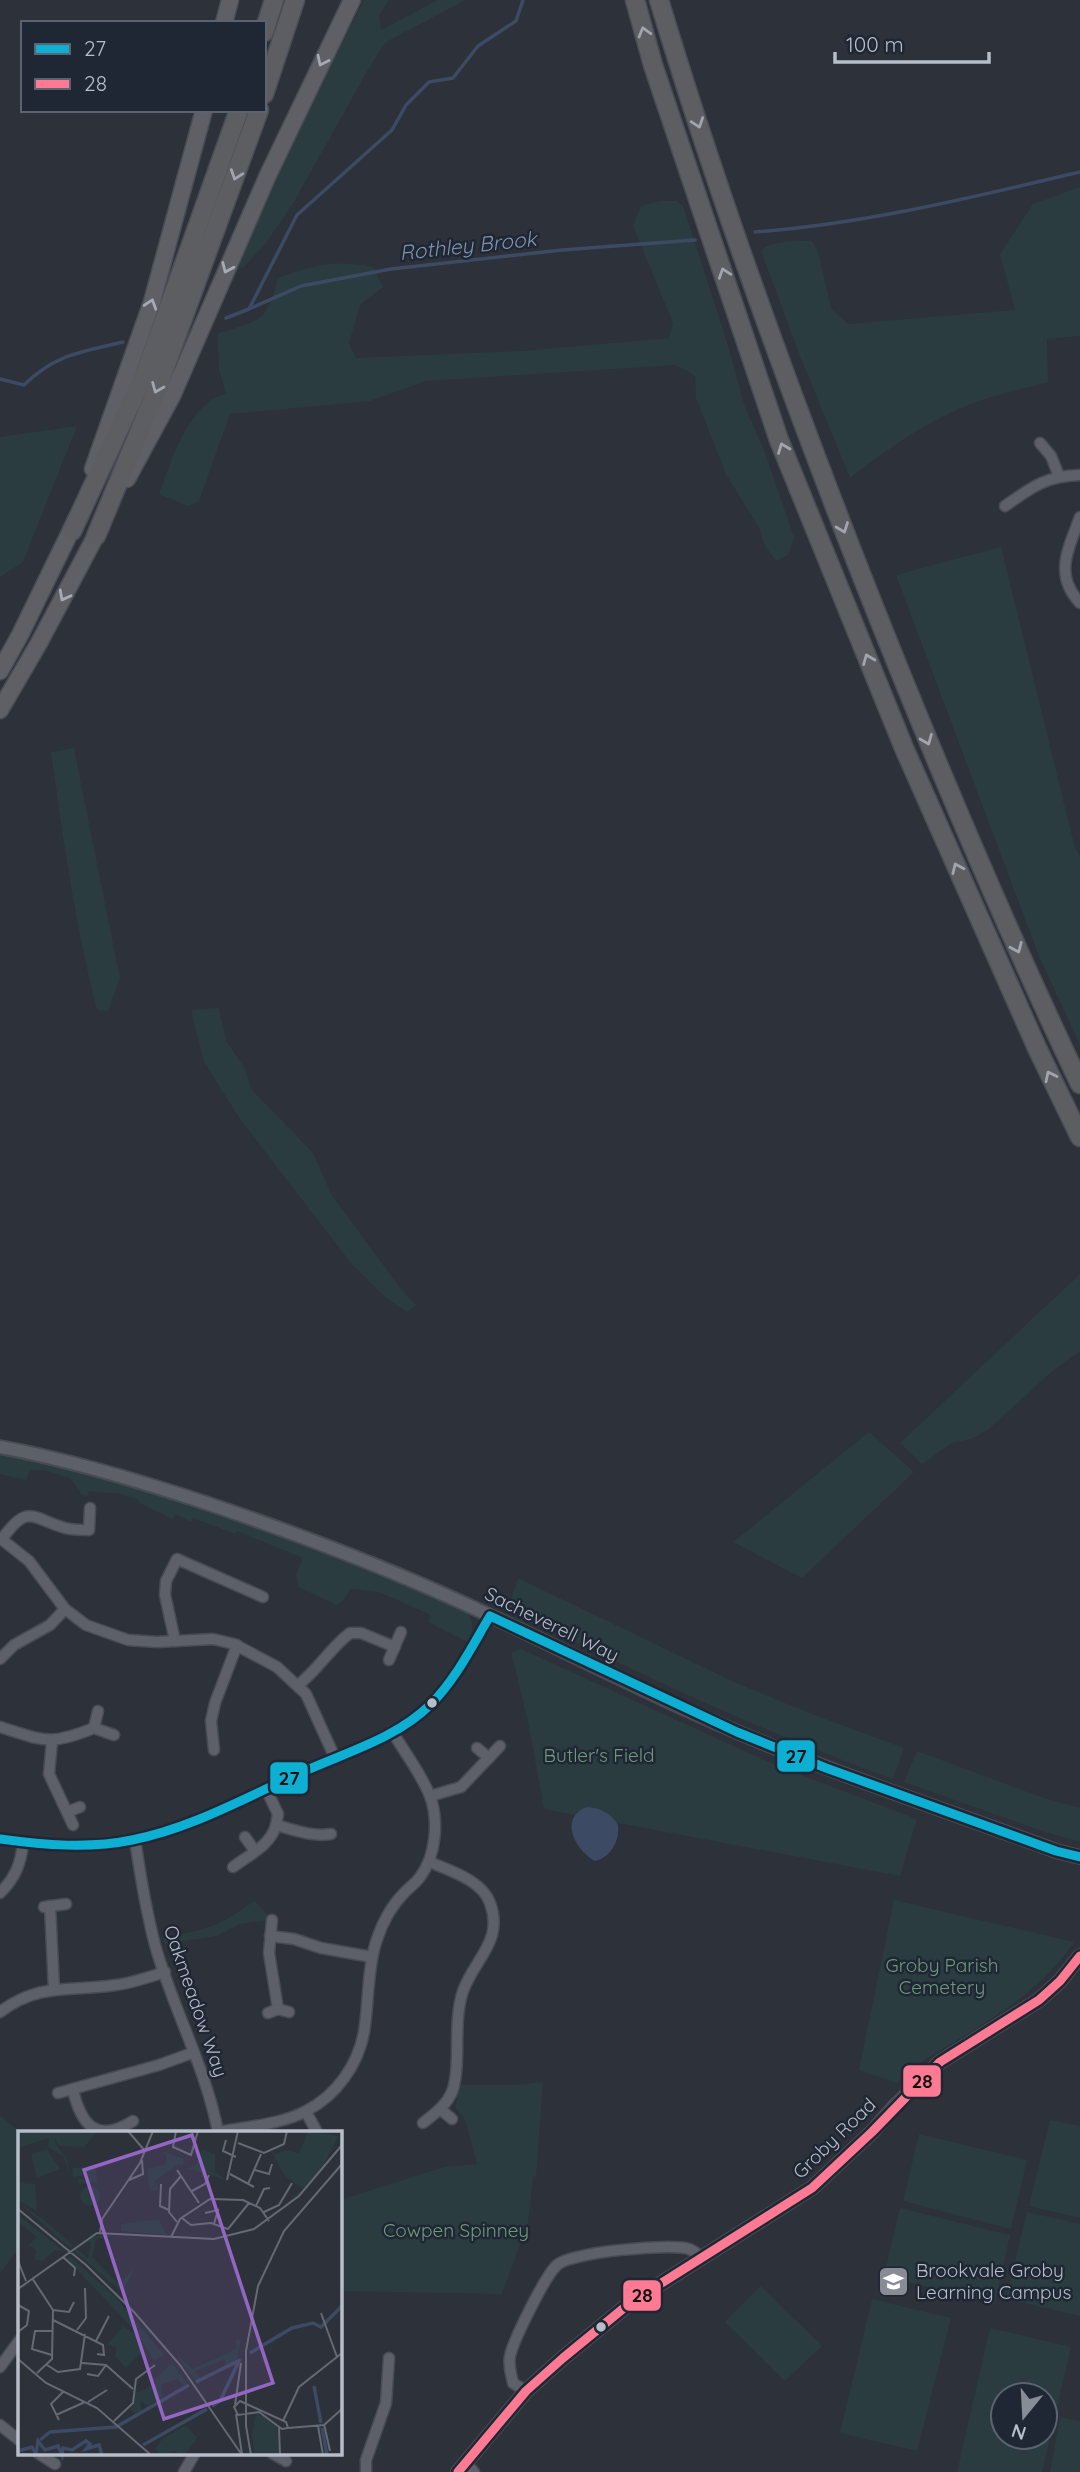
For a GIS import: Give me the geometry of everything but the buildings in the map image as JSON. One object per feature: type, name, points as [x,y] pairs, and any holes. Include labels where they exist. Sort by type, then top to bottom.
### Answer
[{"type":"highway","points":[[225,21],[230,0]]},
{"type":"highway","points":[[266,26],[274,0]]},
{"type":"highway","points":[[266,88],[295,0]]},
{"type":"highway","points":[[0,710],[172,396],[268,175],[352,0]]},
{"type":"highway","points":[[635,0],[653,65],[779,440],[904,748],[1037,1048],[1080,1137]]},
{"type":"highway","points":[[659,0],[772,343],[926,740],[1080,1084]]},
{"type":"highway","points":[[72,531],[152,302],[203,112]]},
{"type":"highway","points":[[0,671],[72,531],[146,371],[238,112]]},
{"type":"highway","points":[[96,536],[159,384],[258,112]]},
{"type":"street","points":[[1040,443],[1051,456],[1059,476]]},
{"type":"street","points":[[1005,506],[1038,483],[1059,476],[1080,475]]},
{"type":"street","points":[[1080,517],[1065,556],[1069,586],[1080,603]]},
{"type":"street","name":"Sacheverell Way","points":[[0,1447],[111,1472],[271,1525],[400,1575],[737,1732],[884,1789],[1056,1851],[1080,1857]]},
{"type":"street","points":[[90,1508],[89,1530],[66,1528],[40,1517],[28,1516],[15,1522],[1,1538],[29,1561],[65,1609],[86,1625],[128,1640],[213,1639],[237,1645],[277,1667],[306,1694],[335,1758]]},
{"type":"street","points":[[175,1641],[165,1595],[166,1581],[177,1559],[263,1597]]},
{"type":"street","points":[[0,1659],[14,1645],[50,1625],[65,1609]]},
{"type":"street","points":[[0,1839],[67,1846],[135,1839],[181,1826],[335,1758],[392,1731],[429,1705],[445,1687],[490,1616]]},
{"type":"street","points":[[389,1660],[401,1632]]},
{"type":"street","points":[[298,1685],[312,1674],[334,1645],[350,1633],[361,1633],[395,1647]]},
{"type":"street","points":[[214,1750],[205,1720],[215,1703],[237,1645]]},
{"type":"street","points":[[94,1728],[98,1711]]},
{"type":"street","points":[[0,1727],[52,1741],[65,1740],[94,1728],[114,1735]]},
{"type":"street","points":[[223,2131],[306,2112],[329,2095],[342,2081],[359,2051],[364,2033],[372,1957],[386,1916],[430,1863],[435,1822],[430,1796],[392,1731]]},
{"type":"street","points":[[52,1741],[49,1774],[73,1825]]},
{"type":"street","points":[[430,1796],[461,1787],[500,1746]]},
{"type":"street","points":[[477,1748],[489,1758]]},
{"type":"street","points":[[233,1867],[274,1835],[278,1814],[266,1789]]},
{"type":"street","points":[[67,1812],[80,1807]]},
{"type":"street","points":[[276,1825],[307,1833],[331,1834]]},
{"type":"street","points":[[245,1836],[255,1851]]},
{"type":"street","name":"Oakmeadow Way","points":[[135,1839],[155,1944],[192,2053],[210,2094],[218,2131]]},
{"type":"street","points":[[0,1893],[16,1874],[23,1843]]},
{"type":"street","points":[[423,2123],[440,2109],[452,2092],[460,2002],[468,1980],[494,1936],[496,1924],[489,1899],[481,1888],[460,1875],[430,1863]]},
{"type":"street","points":[[54,1989],[47,1907],[66,1904]]},
{"type":"street","points":[[272,1920],[269,1953],[278,2011]]},
{"type":"street","points":[[270,1936],[372,1957]]},
{"type":"street","name":"Groby Road","points":[[466,2469],[526,2391],[548,2371],[630,2303],[812,2188],[872,2132],[940,2062],[1046,1995],[1080,1956]]},
{"type":"street","points":[[0,2012],[31,1994],[54,1989],[119,1985],[164,1972]]},
{"type":"street","points":[[58,2093],[192,2053]]},
{"type":"street","points":[[73,2090],[78,2112],[86,2123],[96,2129],[121,2131],[133,2121]]},
{"type":"street","points":[[440,2109],[452,2119]]},
{"type":"street","points":[[306,2112],[316,2131]]},
{"type":"street","points":[[526,2391],[513,2383],[509,2367],[510,2353],[531,2308],[557,2265],[577,2256],[637,2250],[687,2248],[702,2258]]},
{"type":"street","points":[[0,2367],[18,2343]]},
{"type":"street","points":[[366,2472],[366,2460],[386,2403],[389,2358]]},
{"type":"street","points":[[0,2425],[18,2439]]},
{"type":"street","points":[[40,2454],[55,2464]]},
{"type":"street","points":[[184,2472],[194,2454]]},
{"type":"street","points":[[274,2454],[286,2461]]},
{"type":"green space","points":[[364,0],[389,0],[379,15],[381,30],[438,0],[466,0],[386,42],[294,202],[266,243],[243,268],[234,265],[306,112]]},
{"type":"green space","points":[[1080,187],[1080,336],[1047,339],[1048,382],[986,399],[950,413],[898,443],[850,478],[761,251],[777,243],[812,241],[818,251],[831,308],[848,324],[1015,310],[1000,254],[1033,204]]},
{"type":"green space","points":[[661,201],[677,201],[683,206],[745,407],[765,453],[794,537],[788,555],[776,561],[765,546],[759,528],[726,474],[696,398],[695,376],[674,365],[426,381],[370,401],[230,414],[199,501],[188,506],[159,494],[190,422],[209,401],[226,394],[219,370],[217,334],[259,318],[269,304],[278,278],[325,265],[373,267],[383,287],[360,305],[349,343],[356,358],[522,351],[669,338],[673,323],[633,226],[641,206]]},
{"type":"green space","points":[[77,426],[23,562],[0,577],[0,437]]},
{"type":"green space","points":[[1001,547],[1075,848],[1080,857],[1080,1045],[1039,956],[896,575]]},
{"type":"green space","points":[[74,748],[120,978],[108,1011],[97,1010],[89,978],[70,881],[51,752]]},
{"type":"green space","points":[[219,1008],[226,1041],[244,1067],[252,1090],[313,1153],[331,1194],[401,1289],[416,1305],[407,1312],[386,1298],[350,1262],[240,1119],[204,1062],[191,1010]]},
{"type":"green space","points":[[1080,1274],[1080,1351],[1050,1373],[988,1430],[971,1439],[952,1443],[922,1464],[900,1443]]},
{"type":"green space","points":[[869,1432],[914,1472],[802,1578],[733,1542]]},
{"type":"green space","points":[[0,1453],[54,1464],[186,1502],[338,1556],[461,1608],[471,1619],[470,1637],[468,1642],[428,1622],[431,1615],[379,1592],[351,1589],[337,1605],[298,1587],[295,1576],[303,1558],[237,1531],[235,1534],[193,1518],[191,1522],[175,1514],[173,1519],[139,1503],[139,1500],[120,1494],[89,1491],[88,1496],[82,1495],[70,1478],[43,1470],[30,1470],[26,1480],[0,1474]]},
{"type":"green space","points":[[518,1578],[734,1682],[904,1748],[893,1779],[698,1700],[508,1608]]},
{"type":"green space","name":"Butler's Field","points":[[521,1649],[780,1767],[917,1819],[900,1876],[544,1809],[528,1721],[511,1652]]},
{"type":"green space","points":[[917,1751],[1044,1798],[1080,1808],[1080,1842],[904,1782]]},
{"type":"green space","name":"Groby Parish Cemetery","points":[[894,1900],[1074,1942],[1040,1982],[1020,1998],[910,2069],[897,2083],[859,2070]]},
{"type":"green space","points":[[254,1901],[269,1916],[268,1920],[240,1924],[216,1936],[165,1944],[163,1938],[211,1926]]},
{"type":"green space","name":"Cowpen Spinney","points":[[543,2082],[536,2177],[533,2176],[528,2222],[502,2294],[341,2291],[341,2200],[444,2167],[477,2164],[465,2120],[455,2107],[460,2085]]},
{"type":"green space","points":[[0,2116],[19,2131],[18,2249],[0,2273]]},
{"type":"green space","points":[[1050,2120],[1080,2126],[1080,2218],[1029,2206]]},
{"type":"green space","points":[[919,2134],[1027,2160],[1011,2229],[903,2201]]},
{"type":"green space","points":[[900,2208],[1010,2235],[995,2304],[884,2276]]},
{"type":"green space","points":[[1027,2212],[1080,2224],[1080,2316],[1006,2299]]},
{"type":"green space","points":[[761,2286],[822,2346],[785,2381],[725,2322]]},
{"type":"green space","points":[[872,2299],[951,2318],[917,2451],[840,2433]]},
{"type":"green space","points":[[990,2328],[1071,2347],[1059,2399],[1059,2381],[989,2381],[989,2451],[1047,2451],[1042,2472],[957,2472]]},
{"type":"green space","points":[[1060,2417],[1080,2421],[1080,2472],[1050,2472],[1054,2451],[1059,2451]]},
{"type":"water","points":[[587,1807],[605,1812],[618,1825],[613,1848],[595,1861],[581,1849],[573,1834],[573,1819]]},
{"type":"waterway","name":"Rothley Brook","points":[[226,318],[249,309],[297,215],[392,130],[406,105],[429,82],[453,78],[478,46],[516,21],[523,0]]},
{"type":"waterway","name":"Rothley Brook","points":[[755,232],[878,216],[1080,172]]},
{"type":"waterway","name":"Rothley Brook","points":[[249,309],[301,286],[391,269],[562,250],[695,240]]},
{"type":"waterway","name":"Rothley Brook","points":[[0,379],[24,385],[58,360],[123,342]]},
{"type":"transit line","name":"27","points":[[0,1839],[83,1845],[116,1843],[155,1835],[199,1819],[371,1743],[403,1726],[431,1704],[456,1673],[490,1616],[737,1732],[826,1768],[1056,1851],[1080,1857]]},
{"type":"transit line","name":"28","points":[[458,2472],[526,2391],[563,2358],[630,2303],[812,2188],[872,2132],[940,2062],[1039,2000],[1060,1981],[1080,1956]]},
{"type":"place","name":"Brookvale Groby Learning Campus","points":[[893,2281]]}]
